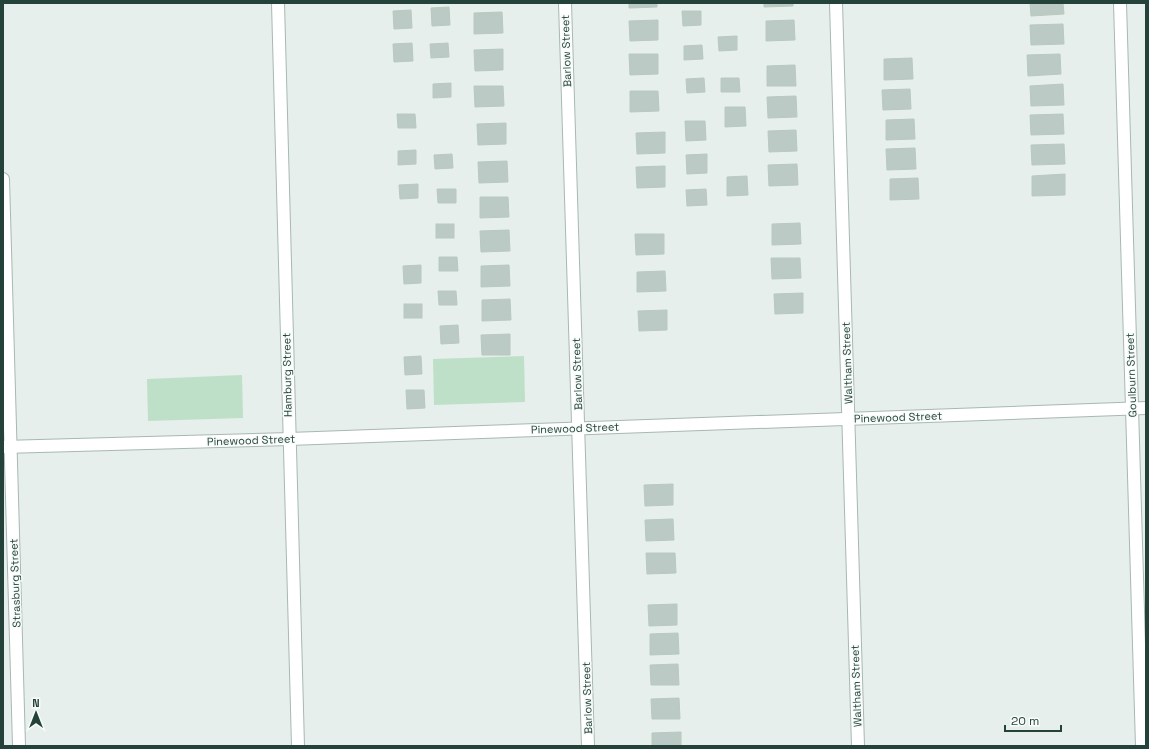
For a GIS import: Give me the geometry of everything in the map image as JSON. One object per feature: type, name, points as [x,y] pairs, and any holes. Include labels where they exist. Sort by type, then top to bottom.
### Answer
[{"type":"street","name":"Hamburg Street","points":[[278,3],[298,746]]},
{"type":"street","name":"Barlow Street","points":[[565,3],[588,746]]},
{"type":"street","name":"Waltham Street","points":[[836,3],[858,746]]},
{"type":"street","name":"Goulburn Street","points":[[1120,3],[1142,746]]},
{"type":"street","name":"Strasburg Street","points":[[3,179],[7,446],[19,746]]},
{"type":"street","name":"Pinewood Street","points":[[7,446],[289,439],[578,427],[1146,408]]},
{"type":"green space","points":[[524,356],[525,402],[434,405],[433,359]]},
{"type":"green space","points":[[242,375],[243,418],[148,421],[147,379]]},
{"type":"building","points":[[629,3],[657,3],[657,7],[629,8]]},
{"type":"building","points":[[764,3],[793,3],[793,6],[764,7]]},
{"type":"building","points":[[1030,3],[1063,3],[1064,14],[1031,16]]},
{"type":"building","points":[[449,7],[450,25],[432,26],[431,8]]},
{"type":"building","points":[[411,10],[412,28],[394,29],[393,11]]},
{"type":"building","points":[[682,11],[701,11],[701,25],[683,26]]},
{"type":"building","points":[[502,12],[503,33],[474,34],[474,13]]},
{"type":"building","points":[[658,20],[658,40],[630,41],[629,21]]},
{"type":"building","points":[[794,20],[795,40],[766,41],[766,21]]},
{"type":"building","points":[[1063,24],[1064,44],[1031,45],[1030,25]]},
{"type":"building","points":[[737,36],[737,50],[719,51],[718,37]]},
{"type":"building","points":[[412,43],[413,61],[394,62],[393,44]]},
{"type":"building","points":[[448,43],[449,57],[431,58],[430,44]]},
{"type":"building","points":[[702,45],[703,59],[684,60],[684,46]]},
{"type":"building","points":[[503,49],[503,70],[475,71],[474,50]]},
{"type":"building","points":[[629,54],[658,54],[658,74],[630,75]]},
{"type":"building","points":[[1060,54],[1061,74],[1028,76],[1027,55]]},
{"type":"building","points":[[912,58],[913,79],[884,80],[884,59]]},
{"type":"building","points":[[795,65],[796,86],[767,86],[767,66]]},
{"type":"building","points":[[704,78],[705,92],[687,93],[686,79]]},
{"type":"building","points":[[721,78],[739,78],[740,92],[721,92]]},
{"type":"building","points":[[451,83],[451,97],[433,98],[433,84]]},
{"type":"building","points":[[1063,84],[1064,105],[1031,106],[1030,86]]},
{"type":"building","points":[[474,86],[503,86],[504,106],[475,107]]},
{"type":"building","points":[[910,89],[911,109],[883,110],[882,90]]},
{"type":"building","points":[[630,91],[658,91],[659,111],[630,112]]},
{"type":"building","points":[[796,96],[797,117],[768,118],[767,97]]},
{"type":"building","points":[[725,107],[745,107],[746,126],[725,127]]},
{"type":"building","points":[[397,114],[415,114],[416,128],[398,128]]},
{"type":"building","points":[[1063,114],[1064,134],[1031,135],[1030,115]]},
{"type":"building","points":[[914,119],[915,139],[886,140],[886,120]]},
{"type":"building","points":[[685,121],[705,121],[706,140],[686,141]]},
{"type":"building","points":[[506,123],[506,144],[478,145],[477,124]]},
{"type":"building","points":[[796,130],[797,151],[769,152],[768,131]]},
{"type":"building","points":[[665,132],[665,153],[637,154],[636,133]]},
{"type":"building","points":[[1064,144],[1065,164],[1032,165],[1031,145]]},
{"type":"building","points":[[915,148],[916,169],[887,170],[886,149]]},
{"type":"building","points":[[416,150],[416,164],[398,165],[398,151]]},
{"type":"building","points":[[452,154],[453,168],[435,169],[434,155]]},
{"type":"building","points":[[707,154],[707,173],[687,174],[686,155]]},
{"type":"building","points":[[507,161],[508,182],[479,183],[478,162]]},
{"type":"building","points":[[797,164],[798,185],[769,186],[768,165]]},
{"type":"building","points":[[665,166],[665,187],[637,188],[636,167]]},
{"type":"building","points":[[1065,174],[1065,195],[1032,196],[1032,176]]},
{"type":"building","points":[[747,176],[748,195],[727,196],[727,177]]},
{"type":"building","points":[[918,178],[919,199],[890,200],[890,179]]},
{"type":"building","points":[[418,184],[418,198],[400,199],[399,185]]},
{"type":"building","points":[[437,189],[456,189],[456,203],[438,203]]},
{"type":"building","points":[[706,189],[707,205],[687,206],[686,190]]},
{"type":"building","points":[[480,197],[508,197],[509,217],[480,218]]},
{"type":"building","points":[[800,223],[801,244],[772,245],[772,224]]},
{"type":"building","points":[[436,224],[454,224],[454,238],[436,238]]},
{"type":"building","points":[[509,230],[510,251],[481,252],[480,231]]},
{"type":"building","points":[[635,234],[664,234],[664,254],[636,255]]},
{"type":"building","points":[[439,257],[457,257],[458,271],[439,271]]},
{"type":"building","points":[[771,258],[800,258],[801,278],[772,279]]},
{"type":"building","points":[[421,265],[421,283],[404,284],[403,266]]},
{"type":"building","points":[[509,265],[510,286],[481,287],[481,266]]},
{"type":"building","points":[[665,271],[666,291],[637,292],[637,272]]},
{"type":"building","points":[[438,291],[456,291],[457,305],[439,305]]},
{"type":"building","points":[[803,293],[803,313],[775,314],[774,294]]},
{"type":"building","points":[[510,299],[511,320],[482,321],[482,300]]},
{"type":"building","points":[[404,304],[422,304],[422,318],[404,318]]},
{"type":"building","points":[[667,310],[667,330],[639,331],[638,311]]},
{"type":"building","points":[[458,325],[459,343],[441,344],[440,326]]},
{"type":"building","points":[[510,334],[510,355],[482,355],[481,335]]},
{"type":"building","points":[[421,356],[422,374],[405,375],[404,357]]},
{"type":"building","points":[[406,390],[424,390],[425,408],[407,409]]},
{"type":"building","points":[[673,484],[673,505],[645,506],[644,485]]},
{"type":"building","points":[[673,519],[674,540],[646,541],[645,520]]},
{"type":"building","points":[[646,553],[675,553],[676,573],[647,574]]},
{"type":"building","points":[[677,604],[677,625],[649,626],[648,605]]},
{"type":"building","points":[[678,633],[679,654],[650,655],[650,634]]},
{"type":"building","points":[[678,664],[679,685],[651,685],[650,665]]},
{"type":"building","points":[[679,698],[680,719],[652,719],[651,699]]},
{"type":"building","points":[[681,732],[681,746],[652,746],[652,733]]}]
